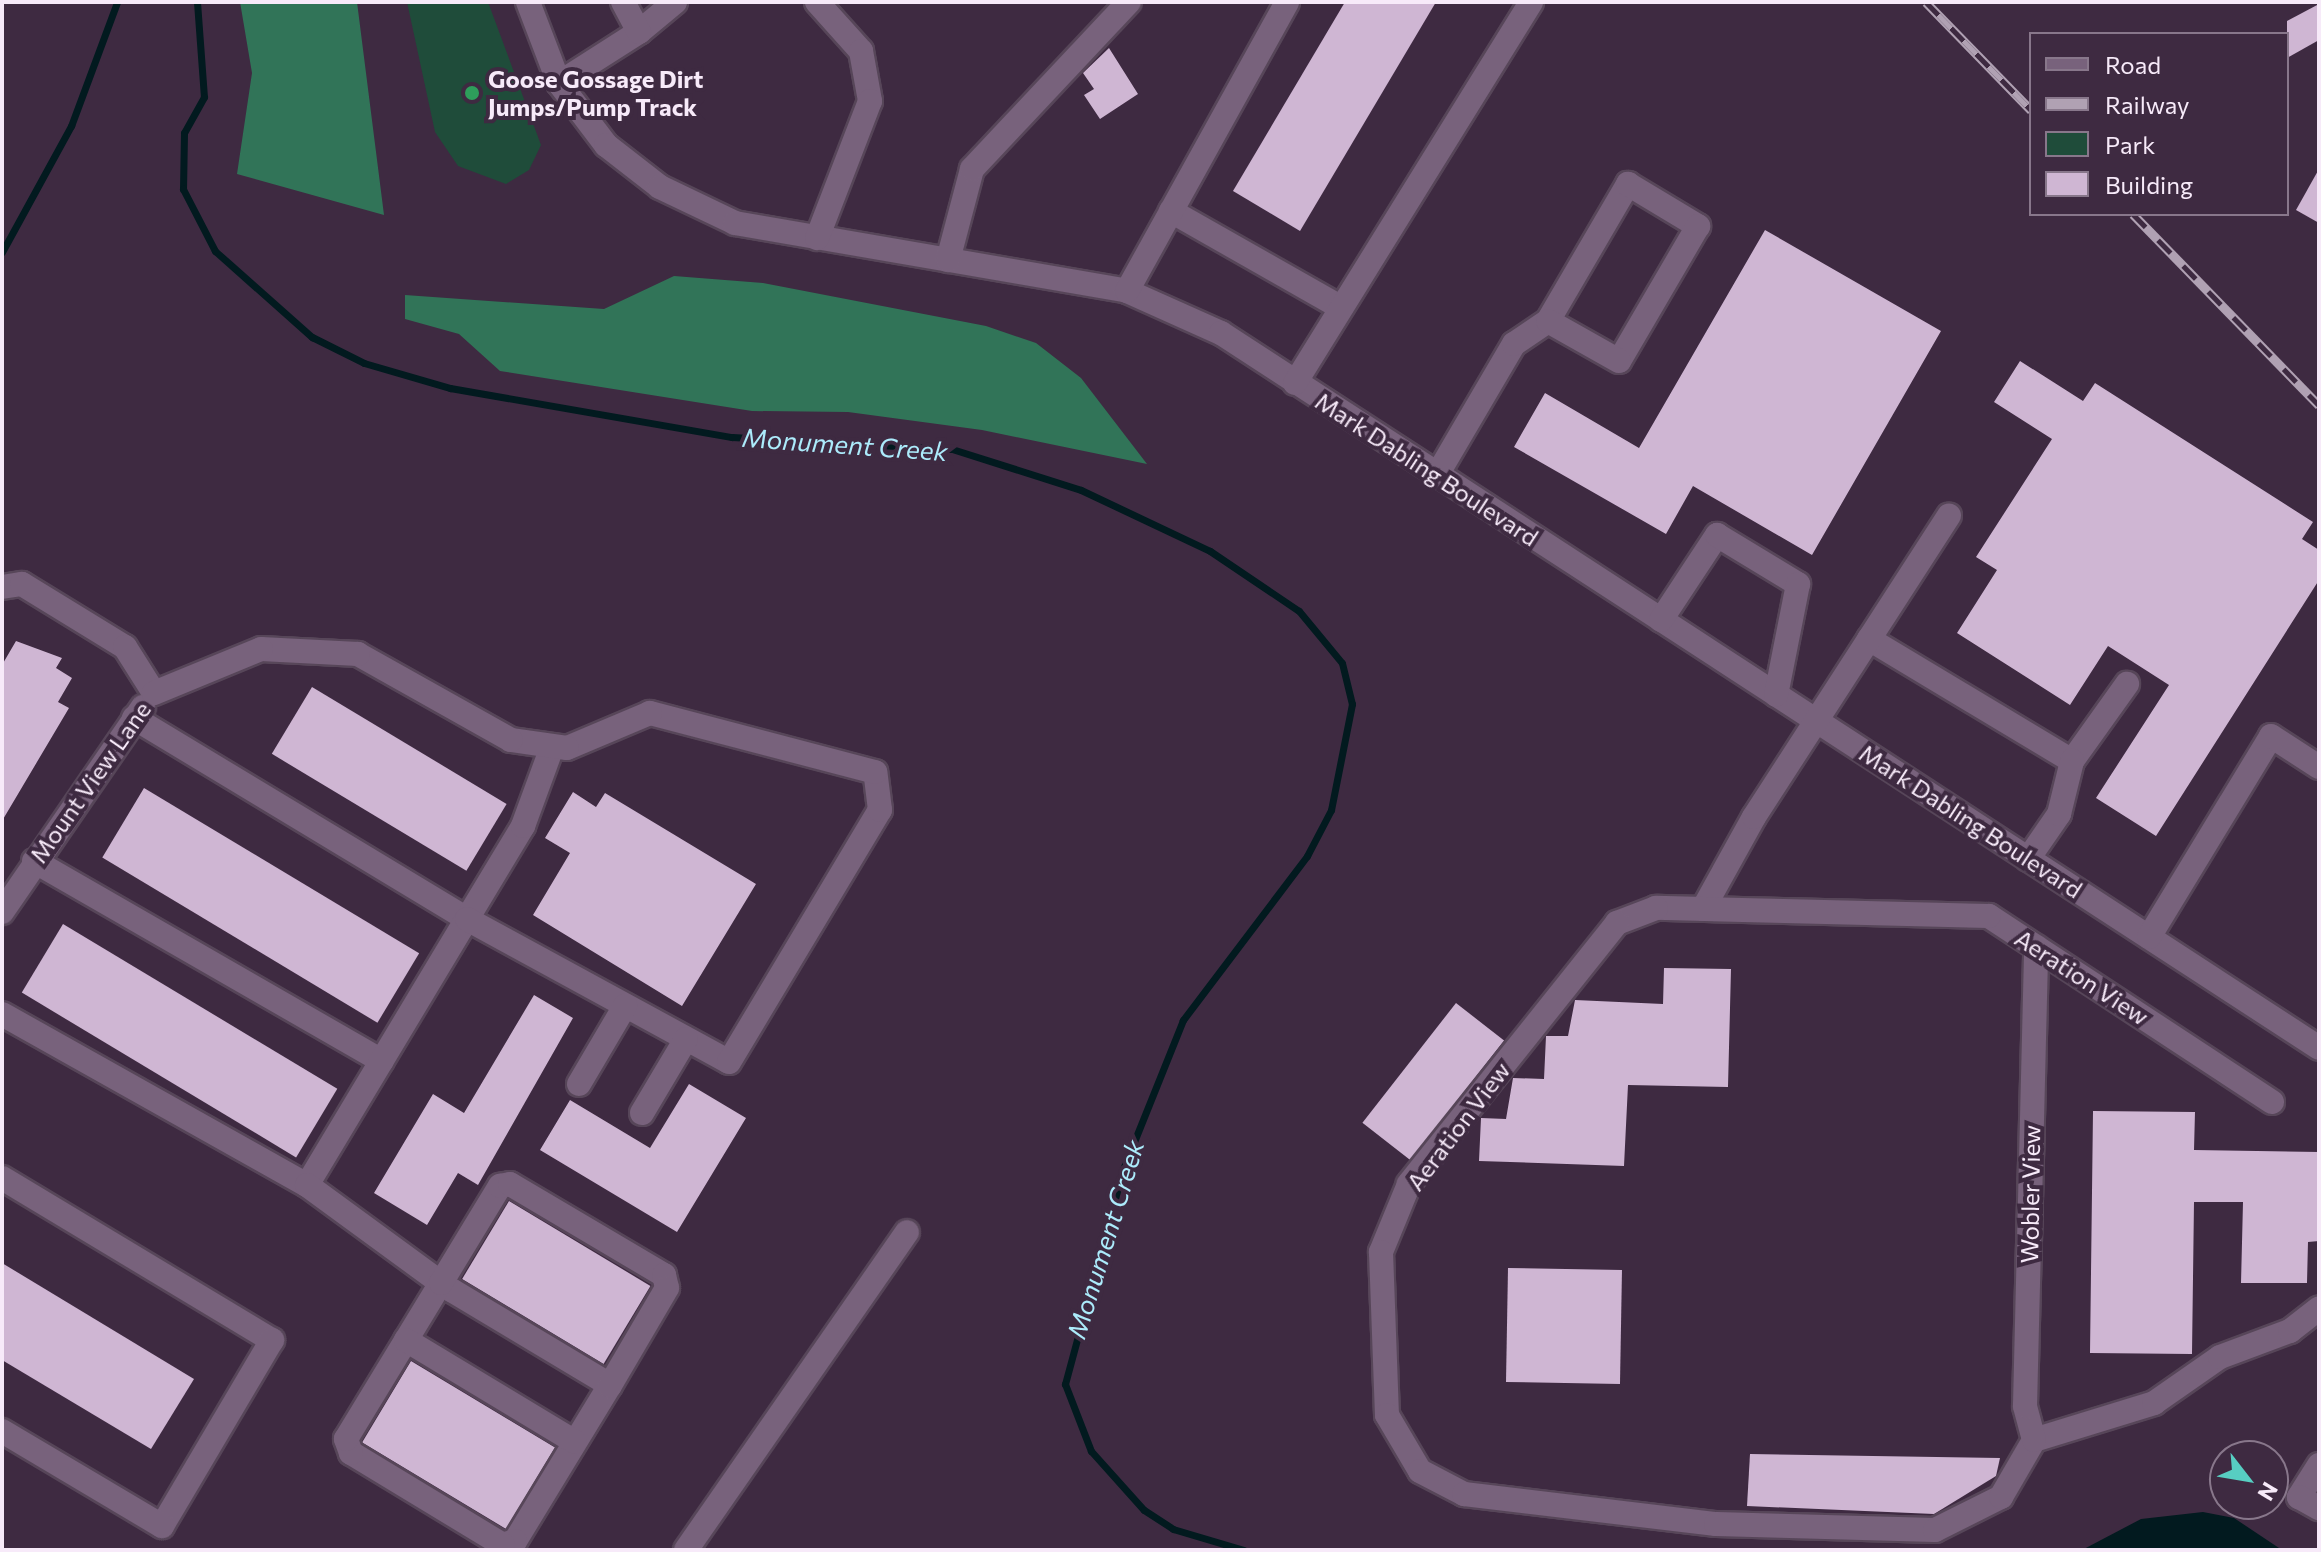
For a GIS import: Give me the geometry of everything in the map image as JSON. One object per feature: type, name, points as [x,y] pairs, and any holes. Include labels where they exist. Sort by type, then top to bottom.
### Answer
[{"type":"street","name":"Mark Dabling Boulevard","points":[[528,2],[559,83],[606,145],[660,187],[735,223],[1127,291],[1221,333],[2319,1048]]},
{"type":"street","points":[[623,2],[639,32]]},
{"type":"street","points":[[559,83],[639,32],[675,2]]},
{"type":"street","points":[[817,2],[861,51],[870,101],[817,238]]},
{"type":"street","points":[[948,260],[972,169],[1129,2]]},
{"type":"street","points":[[1127,291],[1287,2]]},
{"type":"street","points":[[1295,383],[1531,2]]},
{"type":"street","points":[[1437,475],[1514,344],[1548,321],[1628,184],[1698,226],[1619,361],[1548,321]]},
{"type":"street","points":[[1171,211],[1340,307]]},
{"type":"street","points":[[1703,909],[1817,721],[1949,515]]},
{"type":"street","points":[[1661,620],[1717,535],[1798,584],[1776,695]]},
{"type":"street","points":[[2,587],[22,584],[125,647],[154,693],[261,649],[358,654],[511,740],[551,750],[650,713],[875,772],[880,810],[729,1062],[467,919],[134,718]]},
{"type":"street","points":[[1869,639],[2072,761]]},
{"type":"street","points":[[2028,859],[2059,814],[2072,761],[2127,684]]},
{"type":"street","name":"Mount View Lane","points":[[2,912],[34,861],[154,693]]},
{"type":"street","points":[[2149,937],[2271,736],[2319,767]]},
{"type":"street","points":[[307,1185],[523,826],[551,750]]},
{"type":"street","points":[[34,861],[382,1061]]},
{"type":"street","name":"Aeration View","points":[[2034,1440],[2001,1497],[1935,1530],[1716,1524],[1464,1494],[1420,1471],[1387,1415],[1381,1252],[1409,1184],[1617,923],[1656,908],[1989,916],[2272,1102]]},
{"type":"street","name":"Wobler View","points":[[2034,1440],[2025,1406],[2036,947]]},
{"type":"street","points":[[579,1084],[625,1006]]},
{"type":"street","points":[[2,1014],[307,1185],[441,1283],[610,1385]]},
{"type":"street","points":[[642,1113],[686,1039]]},
{"type":"street","points":[[2,1178],[272,1340],[162,1526],[2,1431]]},
{"type":"street","points":[[510,1184],[664,1275],[667,1288],[515,1541],[503,1545],[351,1453],[346,1439],[406,1340],[500,1186],[510,1184]]},
{"type":"street","points":[[686,1550],[907,1232]]},
{"type":"street","points":[[2034,1440],[2154,1403],[2220,1357],[2290,1331],[2319,1308]]},
{"type":"street","points":[[406,1340],[575,1442]]},
{"type":"street","points":[[2319,1465],[2299,1497],[2319,1508]]},
{"type":"green space","points":[[240,2],[357,2],[384,215],[237,174],[252,73]]},
{"type":"green space","name":"Goose Gossage Dirt Jumps/Pump Track","points":[[407,2],[488,2],[541,145],[529,170],[506,184],[458,166],[435,132]]},
{"type":"green space","points":[[674,276],[763,283],[986,326],[1036,343],[1081,378],[1147,464],[982,430],[848,412],[752,411],[500,371],[459,334],[405,319],[405,295],[604,309]]},
{"type":"shaded area","points":[[2209,1513],[2209,1520],[2237,1520],[2282,1550],[2082,1550],[2141,1519]]},
{"type":"building","points":[[1345,2],[1436,2],[1300,231],[1233,191]]},
{"type":"building","points":[[2319,4],[2319,40],[2289,57],[2287,21]]},
{"type":"building","points":[[1109,48],[1138,94],[1100,119],[1084,95],[1094,89],[1083,73]]},
{"type":"building","points":[[2319,169],[2319,223],[2296,210]]},
{"type":"building","points":[[1765,230],[1941,331],[1812,555],[1693,486],[1666,534],[1514,447],[1545,393],[1639,448]]},
{"type":"building","points":[[2020,361],[2083,401],[2095,383],[2313,522],[2302,539],[2319,550],[2319,580],[2156,836],[2096,798],[2169,685],[2108,646],[2070,705],[1957,633],[1997,570],[1976,557],[2052,439],[1994,402]]},
{"type":"building","points":[[16,641],[62,658],[56,668],[72,678],[58,702],[69,708],[2,821],[2,665]]},
{"type":"building","points":[[312,687],[507,804],[466,871],[272,754]]},
{"type":"building","points":[[144,788],[419,953],[377,1023],[102,857]]},
{"type":"building","points":[[573,792],[596,807],[605,793],[756,884],[682,1006],[533,915],[570,853],[545,838]]},
{"type":"building","points":[[63,924],[337,1089],[296,1157],[22,993]]},
{"type":"building","points":[[1664,968],[1731,969],[1728,1087],[1628,1085],[1624,1166],[1479,1161],[1481,1118],[1506,1119],[1513,1078],[1544,1079],[1546,1036],[1568,1036],[1575,1000],[1663,1004]]},
{"type":"building","points":[[534,995],[573,1018],[478,1185],[458,1173],[427,1225],[374,1193],[433,1094],[464,1113]]},
{"type":"building","points":[[1456,1003],[1504,1041],[1410,1160],[1362,1123]]},
{"type":"building","points":[[689,1084],[746,1118],[677,1232],[540,1150],[570,1100],[650,1148]]},
{"type":"building","points":[[2093,1111],[2195,1112],[2194,1150],[2319,1152],[2319,1241],[2308,1242],[2307,1283],[2241,1283],[2243,1202],[2194,1202],[2192,1354],[2090,1353]]},
{"type":"building","points":[[509,1201],[650,1286],[604,1364],[462,1279]]},
{"type":"building","points":[[2,1263],[194,1379],[151,1449],[2,1360]]},
{"type":"building","points":[[1508,1268],[1622,1270],[1620,1384],[1506,1382]]},
{"type":"building","points":[[411,1361],[555,1448],[506,1529],[362,1442]]},
{"type":"building","points":[[1750,1454],[2000,1458],[1996,1476],[1934,1514],[1747,1506]]},
{"type":"waterway","points":[[2,252],[71,126],[117,2]]},
{"type":"waterway","name":"Monument Creek","points":[[197,2],[204,97],[184,133],[183,189],[215,251],[312,337],[364,363],[450,388],[732,437],[952,449],[1081,490],[1210,551],[1299,611],[1342,663],[1352,704],[1331,810],[1307,856],[1183,1020],[1123,1169],[1065,1384],[1091,1451],[1144,1510],[1173,1529],[1244,1550]]},
{"type":"railway","points":[[1926,2],[2029,108]]},
{"type":"railway","points":[[2135,216],[2319,405]]},
{"type":"place","name":"Goose Gossage Dirt Jumps/Pump Track","points":[[472,93]]}]
